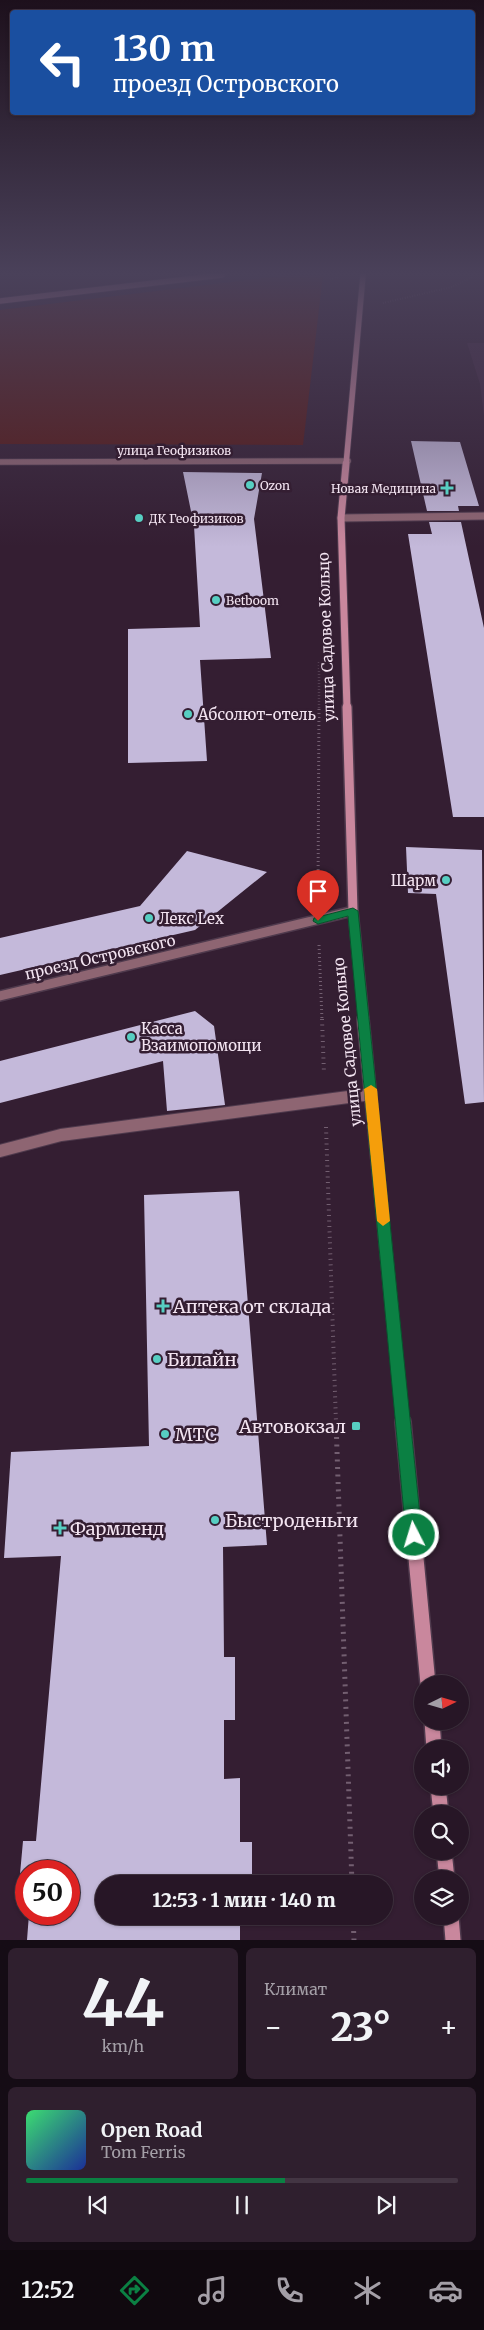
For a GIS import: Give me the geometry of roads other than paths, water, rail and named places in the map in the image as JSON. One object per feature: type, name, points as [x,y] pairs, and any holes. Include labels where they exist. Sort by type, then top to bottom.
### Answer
[{"type":"main road","name":"улица Садовое Кольцо","points":[[355,366],[348,461],[341,518],[353,911],[427,1675]]},
{"type":"main road","points":[[452,1925],[453,1940]]},
{"type":"street","name":"улица Геофизиков","points":[[0,462],[348,461]]},
{"type":"street","points":[[341,518],[484,516]]},
{"type":"street","name":"проезд Островского","points":[[0,996],[353,911]]},
{"type":"street","points":[[0,1151],[61,1135],[371,1094]]},
{"type":"place","name":"Ozon","points":[[250,485]]},
{"type":"place","name":"Новая Медицина","points":[[447,488]]},
{"type":"place","name":"ДК Геофизиков","points":[[139,518]]},
{"type":"place","name":"Betboom","points":[[216,600]]},
{"type":"place","name":"Абсолют-отель","points":[[188,714]]},
{"type":"place","name":"Шарм","points":[[446,880]]},
{"type":"place","name":"Лекс Lex","points":[[149,918]]},
{"type":"place","name":"Касса Взаимопомощи","points":[[131,1037]]},
{"type":"place","name":"Аптека от склада","points":[[163,1306]]},
{"type":"place","name":"Билайн","points":[[157,1359]]},
{"type":"place","name":"Автовокзал","points":[[356,1426]]},
{"type":"place","name":"МТС","points":[[165,1434]]},
{"type":"place","name":"Быстроденьги","points":[[215,1520]]},
{"type":"place","name":"Фармленд","points":[[60,1528]]}]
